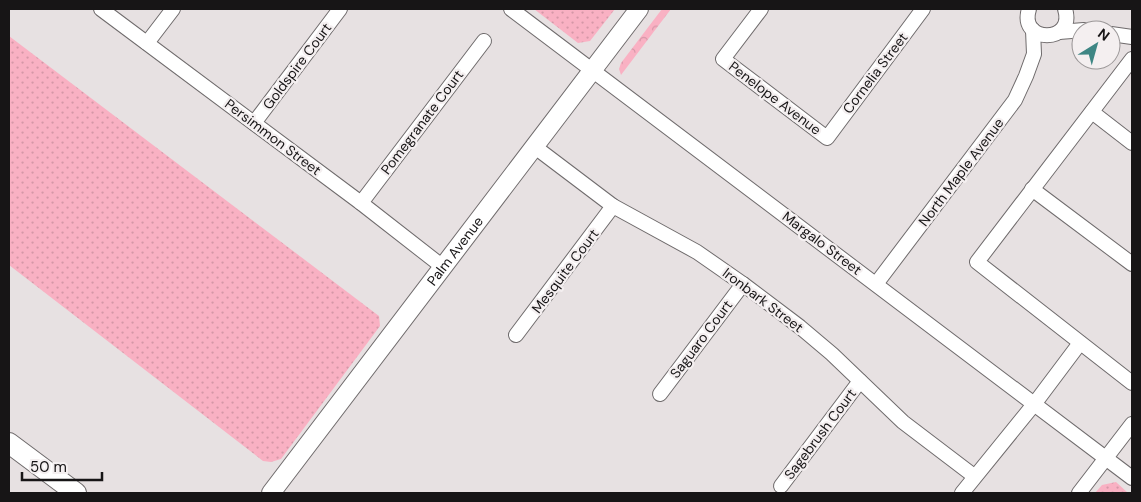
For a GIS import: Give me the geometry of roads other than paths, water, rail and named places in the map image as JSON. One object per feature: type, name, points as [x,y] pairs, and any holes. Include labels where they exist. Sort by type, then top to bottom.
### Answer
[{"type":"highway","points":[[9,443],[76,493]]},
{"type":"main road","name":"Palm Avenue","points":[[271,493],[639,9]]},
{"type":"street","name":"Persimmon Street","points":[[101,9],[361,203],[443,267]]},
{"type":"street","points":[[147,44],[173,9]]},
{"type":"street","name":"Goldspire Court","points":[[254,123],[340,9]]},
{"type":"street","name":"Margalo Street","points":[[511,9],[1132,478]]},
{"type":"street","name":"Penelope Avenue","points":[[761,9],[723,59],[827,138]]},
{"type":"street","name":"Cornelia Street","points":[[827,138],[923,9]]},
{"type":"street","points":[[1016,9],[1030,20],[1041,35],[1071,32]]},
{"type":"street","points":[[1065,11],[1074,20]]},
{"type":"street","name":"North Maple Avenue","points":[[876,284],[1007,111],[1020,89],[1034,54],[1065,22],[1065,11]]},
{"type":"street","name":"North Maple Avenue","points":[[1030,20],[1034,54]]},
{"type":"street","name":"Pomegranate Court","points":[[361,203],[484,41]]},
{"type":"street","points":[[1132,59],[977,262],[1132,383]]},
{"type":"street","points":[[1092,112],[1132,143]]},
{"type":"street","name":"Ironbark Street","points":[[535,147],[613,206],[697,252],[743,284],[832,354],[903,422],[974,476]]},
{"type":"street","points":[[1032,189],[1132,264]]},
{"type":"street","name":"Mesquite Court","points":[[516,335],[613,206]]},
{"type":"street","name":"Saguaro Court","points":[[660,394],[743,284]]},
{"type":"street","points":[[962,493],[1034,404],[1080,343]]},
{"type":"street","name":"Sagebrush Court","points":[[781,486],[860,381]]},
{"type":"street","points":[[1079,493],[1132,424]]}]
